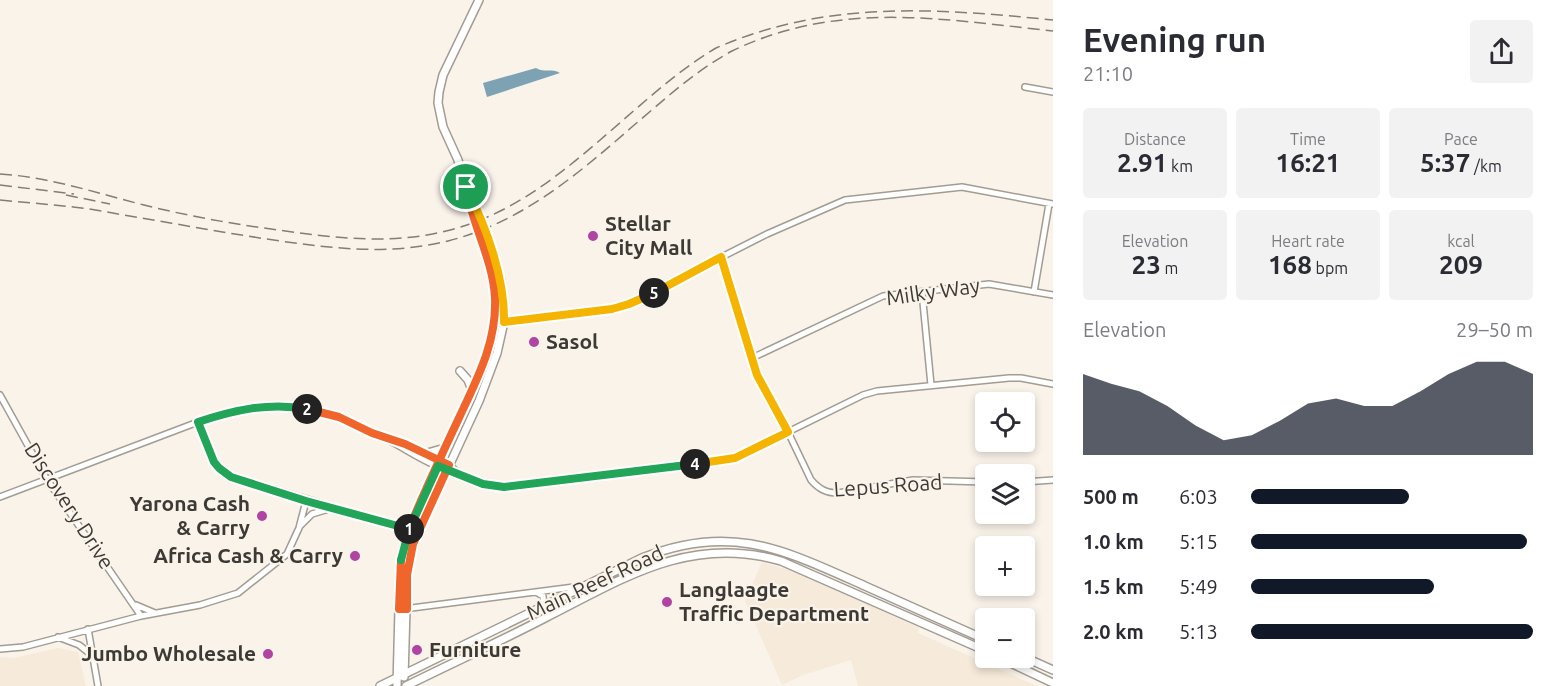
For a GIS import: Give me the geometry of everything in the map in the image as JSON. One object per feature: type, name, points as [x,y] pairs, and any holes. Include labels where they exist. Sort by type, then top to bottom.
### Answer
[{"type":"main road","points":[[405,686],[399,680],[399,609],[401,564],[409,530],[472,390],[490,344],[495,321],[491,274],[458,160],[443,126],[438,98],[443,75],[479,0]]},
{"type":"main road","points":[[399,680],[407,609],[407,575],[413,544],[450,469],[485,387],[497,353],[504,322],[504,298],[500,274],[466,187]]},
{"type":"main road","points":[[460,371],[468,380],[472,390]]},
{"type":"main road","points":[[424,454],[445,448]]},
{"type":"main road","name":"Main Reef Road","points":[[380,686],[399,680],[642,558],[675,547],[715,541],[758,544],[797,555],[975,635]]},
{"type":"main road","name":"Main Reef Road","points":[[405,686],[646,567],[692,555],[737,552],[763,556],[795,566],[975,646]]},
{"type":"main road","points":[[560,599],[564,608]]},
{"type":"main road","points":[[1035,662],[1053,670]]},
{"type":"main road","points":[[1022,668],[1053,682]]},
{"type":"street","points":[[1025,87],[1053,92]]},
{"type":"street","points":[[495,321],[504,322],[622,307],[824,208],[853,198],[962,187],[1051,204],[1034,292]]},
{"type":"street","name":"Lepus Road","points":[[721,257],[757,375],[811,480],[823,490],[838,494],[913,480],[975,482]]},
{"type":"street","name":"Milky Way","points":[[752,358],[883,296],[989,284],[1053,295]]},
{"type":"street","points":[[922,292],[931,385]]},
{"type":"street","points":[[0,497],[198,422],[248,408],[295,407],[339,417],[470,480],[491,486],[531,484],[735,458],[871,392],[1021,378],[1053,384]]},
{"type":"street","name":"Discovery Drive","points":[[0,394],[46,478],[141,616]]},
{"type":"street","points":[[198,422],[209,454],[224,472],[237,479],[409,530]]},
{"type":"street","points":[[386,439],[405,444],[439,464]]},
{"type":"street","points":[[1035,481],[1053,480]]},
{"type":"street","points":[[0,649],[22,647],[141,616],[200,605],[238,593],[287,554],[299,528],[306,501]]},
{"type":"street","points":[[299,528],[312,514],[334,507]]},
{"type":"street","points":[[399,609],[587,585]]},
{"type":"street","points":[[535,591],[543,596],[544,607]]},
{"type":"street","points":[[134,604],[156,614]]},
{"type":"street","points":[[87,630],[98,686]]},
{"type":"street","points":[[58,637],[79,645],[93,656]]},
{"type":"shaded area","points":[[762,562],[791,571],[919,628],[918,633],[975,658],[975,668],[997,668],[1037,686],[858,686],[851,660],[803,675],[782,685],[745,601]]},
{"type":"shaded area","points":[[58,648],[78,652],[86,686],[0,686],[0,657],[14,658]]},
{"type":"water","points":[[536,68],[560,73],[487,97],[483,83]]},
{"type":"railway","points":[[0,174],[55,182],[177,213],[261,228],[362,239],[425,235],[472,223],[519,201],[562,172],[691,64],[716,48],[757,33],[798,22],[840,15],[881,12],[923,11],[1053,20]]},
{"type":"railway","points":[[0,200],[89,209],[239,235],[322,246],[385,249],[427,245],[475,233],[524,209],[591,162],[705,67],[732,51],[772,35],[811,25],[851,19],[890,17],[970,22],[1053,31]]},
{"type":"railway","points":[[0,185],[74,194]]},
{"type":"railway","points":[[66,195],[110,204]]},
{"type":"place","name":"Stellar City Mall","points":[[593,236]]},
{"type":"place","name":"Sasol","points":[[534,342]]},
{"type":"place","name":"Yarona Cash & Carry","points":[[262,516]]},
{"type":"place","name":"Africa Cash & Carry","points":[[355,556]]},
{"type":"place","name":"Langlaagte Traffic Department","points":[[667,602]]},
{"type":"place","name":"Furniture","points":[[417,650]]},
{"type":"place","name":"Jumbo Wholesale","points":[[268,654]]},
{"type":"route","points":[[466,187],[493,281],[495,321],[485,359],[471,393],[445,448],[440,461],[438,466],[409,530],[231,477],[219,468],[209,454],[198,422],[248,408],[283,406],[315,410],[339,417],[386,439],[396,440],[424,454],[440,461],[449,465],[447,470],[429,507],[413,544],[407,575],[407,609],[399,609],[400,570],[409,530],[413,519],[438,466],[447,470],[454,471],[470,480],[504,487],[725,460],[748,453],[788,432],[757,375],[721,257],[640,300],[622,307],[504,322],[504,298],[500,274],[466,187]]}]
